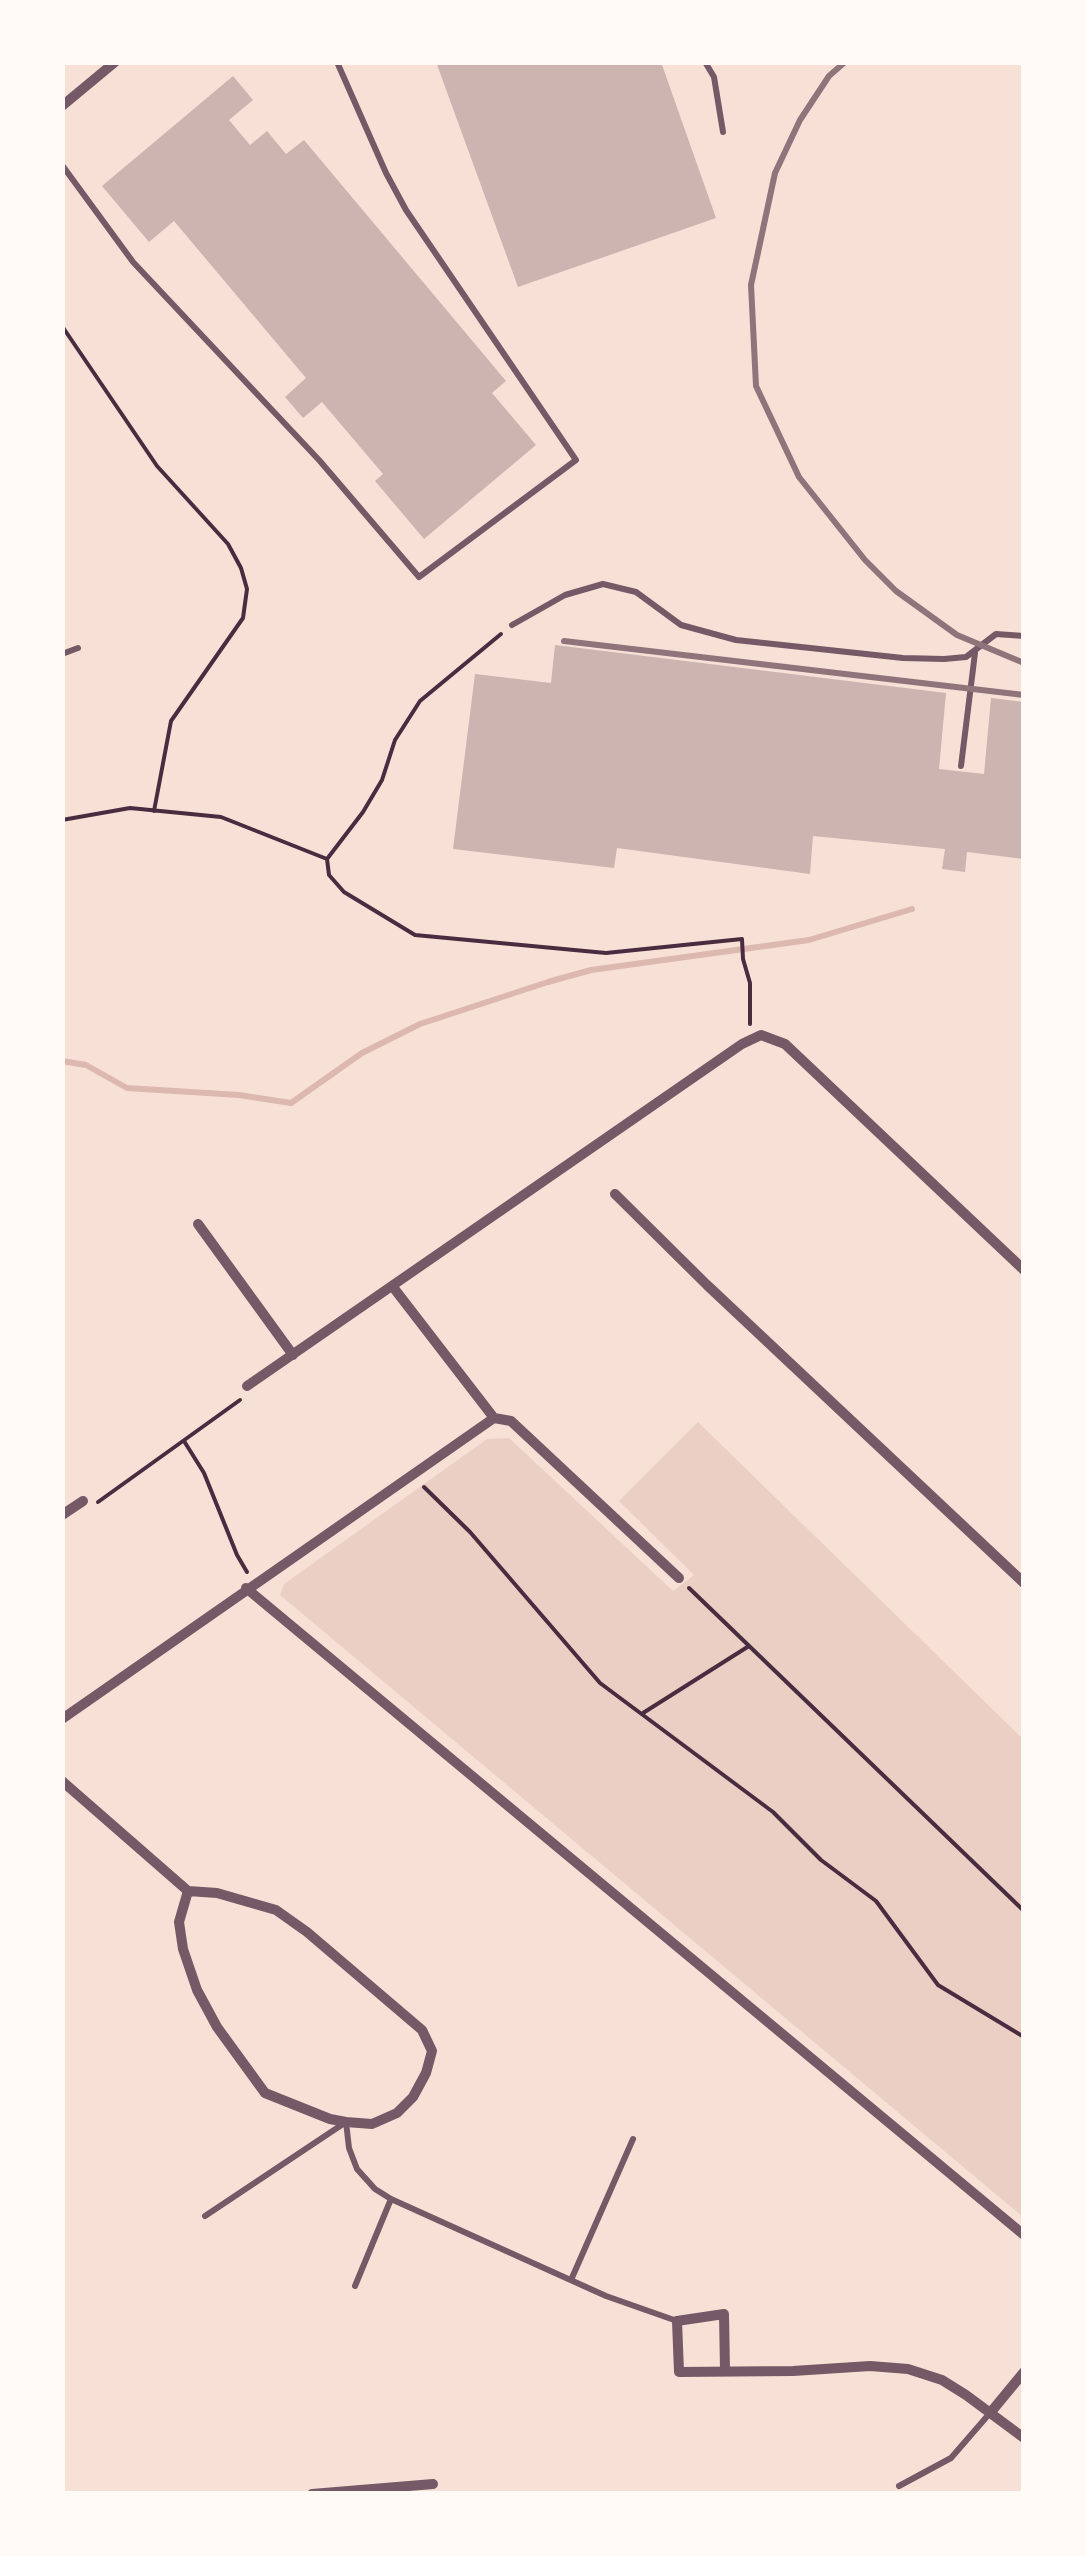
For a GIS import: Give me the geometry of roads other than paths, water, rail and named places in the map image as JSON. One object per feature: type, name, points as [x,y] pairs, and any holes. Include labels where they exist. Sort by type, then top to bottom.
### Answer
[{"type":"street","points":[[62,106],[113,63]]},
{"type":"street","points":[[246,1386],[761,1035],[785,1044],[1024,1270]]},
{"type":"street","points":[[616,1194],[707,1286],[1024,1583]]},
{"type":"street","points":[[198,1224],[293,1354]]},
{"type":"street","points":[[394,1286],[494,1418],[511,1422],[679,1578]]},
{"type":"street","points":[[62,1719],[494,1418]]},
{"type":"street","points":[[62,1515],[83,1501]]},
{"type":"street","points":[[250,1586],[1024,2234]]},
{"type":"street","points":[[62,1781],[188,1891],[217,1893],[276,1910],[422,2030],[432,2051],[413,2097],[397,2113],[372,2124],[330,2119],[265,2094],[196,1990],[179,1922],[188,1891]]},
{"type":"street","points":[[725,2370],[724,2314],[677,2321],[679,2372],[908,2368],[942,2380],[1024,2438]]},
{"type":"street","points":[[991,2412],[1024,2372]]},
{"type":"street","points":[[312,2494],[433,2484]]},
{"type":"lane","points":[[62,165],[132,262],[319,460],[418,577],[576,460],[406,210],[337,62]]},
{"type":"lane","points":[[705,62],[714,77],[723,132]]},
{"type":"lane","points":[[512,624],[565,596],[603,584],[636,592],[681,625],[736,640],[944,659],[976,652],[996,634],[1024,636]]},
{"type":"lane","points":[[62,654],[78,648]]},
{"type":"lane","points":[[961,766],[976,652]]},
{"type":"lane","points":[[206,2216],[346,2122],[357,2170],[391,2200],[606,2296],[677,2321]]},
{"type":"lane","points":[[570,2280],[634,2140]]},
{"type":"lane","points":[[355,2286],[391,2200]]},
{"type":"lane","points":[[899,2486],[950,2458],[991,2412]]},
{"type":"waterway","points":[[62,1061],[86,1065],[127,1088],[239,1095],[291,1103],[362,1053],[420,1024],[548,982],[591,970],[809,940],[912,909]]},
{"type":"railway","points":[[845,62],[829,76],[800,120],[775,173],[751,285],[756,386],[799,477],[865,560],[896,591],[957,635],[1024,663]]},
{"type":"railway","points":[[564,641],[1024,695]]}]
